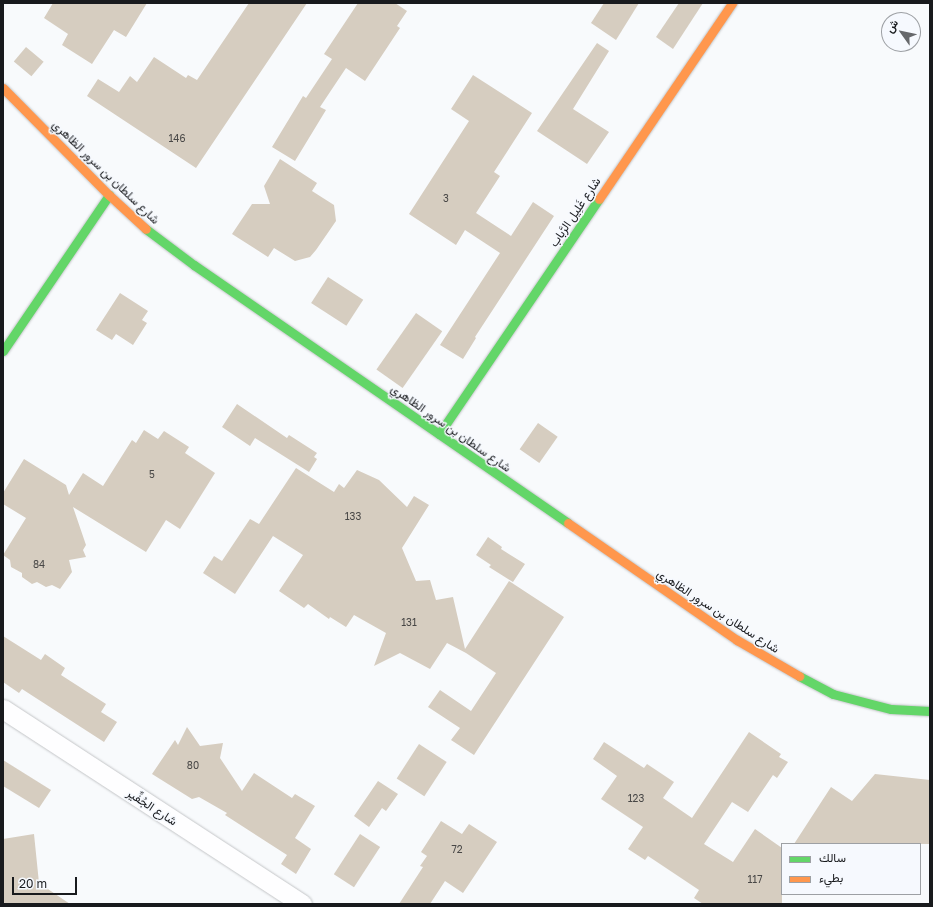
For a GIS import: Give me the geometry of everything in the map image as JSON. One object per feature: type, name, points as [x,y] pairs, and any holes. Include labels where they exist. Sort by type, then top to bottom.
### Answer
[{"type":"street","name":"شارع غَلِيل الرَّباب","points":[[439,434],[732,3]]},
{"type":"street","name":"شارع سلطان بن سرور الظاهري","points":[[3,88],[109,195],[146,229],[194,265],[737,640],[792,673],[840,696],[891,709],[930,711]]},
{"type":"street","points":[[3,351],[109,195]]},
{"type":"street","name":"شارع الجُفِّير","points":[[3,709],[302,904]]},
{"type":"building","points":[[53,3],[147,3],[126,37],[114,30],[92,64],[62,45],[68,34],[44,18]]},
{"type":"building","points":[[249,3],[307,3],[196,168],[87,96],[98,79],[119,92],[130,76],[137,82],[154,57],[186,78],[188,75],[197,80]]},
{"type":"building","points":[[358,3],[395,3],[407,11],[397,26],[400,28],[365,81],[346,68],[320,107],[326,110],[295,161],[272,147],[303,96],[306,98],[332,59],[324,54]]},
{"type":"building","points":[[604,3],[639,3],[616,40],[591,23]]},
{"type":"building","points":[[679,3],[703,3],[673,49],[656,37]]},
{"type":"building","points":[[597,43],[609,51],[573,109],[609,132],[587,164],[537,131]]},
{"type":"building","points":[[26,47],[44,62],[31,76],[14,62]]},
{"type":"building","points":[[473,75],[532,113],[494,172],[500,176],[476,213],[511,236],[533,202],[554,216],[475,337],[476,338],[463,359],[440,345],[500,253],[465,230],[456,245],[409,214],[469,121],[451,109]]},
{"type":"building","points":[[280,159],[317,183],[312,191],[334,205],[336,221],[316,250],[310,257],[295,261],[274,248],[268,257],[232,234],[252,204],[270,204],[264,186]]},
{"type":"building","points":[[328,277],[363,300],[346,326],[311,303]]},
{"type":"building","points":[[120,293],[148,311],[142,320],[147,323],[133,345],[116,334],[112,340],[96,330]]},
{"type":"building","points":[[416,313],[442,331],[403,388],[376,370]]},
{"type":"building","points":[[237,404],[287,438],[289,435],[317,453],[314,457],[317,459],[309,472],[255,438],[250,446],[222,427]]},
{"type":"building","points":[[538,423],[558,437],[539,463],[520,449]]},
{"type":"building","points":[[144,430],[158,439],[164,431],[189,447],[185,453],[215,473],[180,529],[166,520],[146,552],[73,507],[86,545],[83,550],[86,557],[69,560],[72,572],[60,589],[52,585],[46,587],[37,582],[32,584],[22,577],[22,573],[11,567],[10,560],[3,555],[26,518],[3,504],[3,493],[24,459],[66,485],[69,495],[83,473],[103,486],[132,440],[136,443]]},
{"type":"building","points":[[296,468],[334,492],[339,484],[344,488],[357,470],[379,480],[407,507],[414,496],[429,505],[402,548],[416,581],[430,580],[436,600],[453,597],[465,649],[509,581],[564,617],[474,755],[451,740],[460,728],[428,707],[440,690],[471,711],[496,673],[466,653],[447,643],[430,669],[400,653],[374,666],[386,633],[354,615],[346,627],[330,617],[329,619],[308,604],[304,608],[279,591],[303,555],[273,536],[235,594],[203,573],[214,556],[222,561],[250,519],[259,524]]},
{"type":"building","points":[[488,537],[502,547],[501,549],[525,564],[513,582],[489,567],[491,565],[476,555]]},
{"type":"building","points":[[3,636],[41,660],[45,654],[65,668],[61,675],[106,704],[101,712],[117,722],[104,742],[22,689],[19,693],[3,682]]},
{"type":"building","points":[[187,727],[200,746],[223,743],[220,758],[242,791],[254,773],[292,798],[295,794],[315,806],[295,838],[311,849],[296,874],[281,864],[287,855],[225,815],[227,813],[199,797],[192,799],[152,774],[175,740],[178,745]]},
{"type":"building","points":[[749,732],[781,754],[779,757],[788,762],[777,778],[773,775],[748,812],[732,802],[704,844],[733,862],[755,829],[781,847],[782,904],[703,904],[694,898],[699,890],[648,856],[645,860],[628,849],[643,827],[601,799],[617,776],[593,759],[604,742],[644,768],[647,764],[674,782],[663,798],[692,818]]},
{"type":"building","points":[[419,744],[447,762],[424,796],[397,778]]},
{"type":"building","points":[[3,760],[51,790],[39,808],[3,786]]},
{"type":"building","points":[[875,774],[930,780],[930,844],[795,843],[831,787],[852,801]]},
{"type":"building","points":[[378,781],[398,794],[386,811],[382,808],[369,827],[354,816]]},
{"type":"building","points":[[441,821],[462,834],[469,824],[497,842],[463,893],[445,881],[430,904],[399,904],[423,867],[420,866],[427,856],[421,852]]},
{"type":"building","points":[[34,834],[39,883],[70,904],[3,904],[3,839]]},
{"type":"building","points":[[360,834],[380,847],[354,887],[334,874]]},
{"type":"traffic: fast","points":[[3,351],[109,195]]},
{"type":"traffic: fast","points":[[439,434],[599,199]]},
{"type":"traffic: fast","points":[[146,229],[194,265],[568,523]]},
{"type":"traffic: fast","points":[[799,676],[833,694],[891,709],[930,711]]},
{"type":"traffic: slow","points":[[599,199],[732,3]]},
{"type":"traffic: slow","points":[[3,88],[109,195],[146,229]]},
{"type":"traffic: slow","points":[[568,523],[737,640],[799,676]]}]
